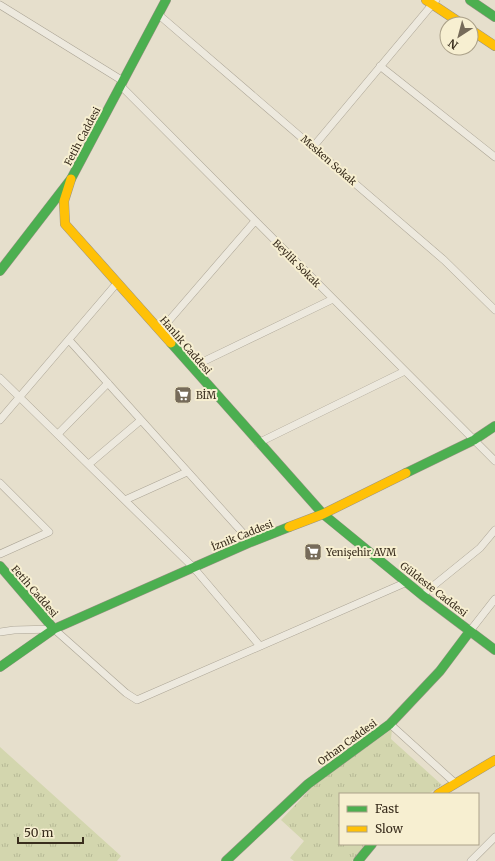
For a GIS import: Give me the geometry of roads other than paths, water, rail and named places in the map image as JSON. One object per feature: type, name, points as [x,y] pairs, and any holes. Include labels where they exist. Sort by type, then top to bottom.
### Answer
[{"type":"street","name":"Fetih Caddesi","points":[[0,271],[71,180],[166,0]]},
{"type":"street","points":[[470,0],[495,17]]},
{"type":"street","points":[[313,147],[432,1],[452,16]]},
{"type":"street","name":"Beylik Sokak","points":[[0,5],[122,84],[255,221],[495,462]]},
{"type":"street","name":"Mesken Sokak","points":[[159,15],[444,260],[495,310]]},
{"type":"street","points":[[479,35],[495,46]]},
{"type":"street","points":[[380,66],[495,157]]},
{"type":"street","points":[[65,224],[61,211],[63,200],[71,180]]},
{"type":"street","name":"Hanlık Caddesi","points":[[50,208],[258,443],[323,514]]},
{"type":"street","points":[[160,331],[255,221]]},
{"type":"street","points":[[0,420],[117,283]]},
{"type":"street","points":[[192,367],[333,299]]},
{"type":"street","points":[[69,340],[251,542]]},
{"type":"street","points":[[258,443],[405,371]]},
{"type":"street","points":[[0,378],[192,567],[260,646]]},
{"type":"street","points":[[58,434],[108,383]]},
{"type":"street","points":[[89,464],[140,420]]},
{"type":"street","name":"İznik Caddesi","points":[[0,667],[54,629],[192,567],[323,514],[474,440],[495,426]]},
{"type":"street","points":[[125,500],[187,472]]},
{"type":"street","points":[[0,483],[49,532],[0,554]]},
{"type":"street","name":"Güldeste Caddesi","points":[[323,514],[422,595],[495,650]]},
{"type":"street","points":[[422,595],[480,548],[495,530]]},
{"type":"street","name":"Fetih Caddesi","points":[[0,566],[54,629]]},
{"type":"street","points":[[0,632],[14,630],[54,629],[126,693],[137,700],[408,582]]},
{"type":"street","points":[[470,631],[495,599]]},
{"type":"street","name":"Orhan Caddesi","points":[[226,861],[308,784],[390,724],[440,671],[470,631]]},
{"type":"street","points":[[390,724],[455,783]]},
{"type":"street","points":[[440,793],[495,760]]},
{"type":"street","points":[[471,861],[495,837]]},
{"type":"street","points":[[358,861],[371,845]]},
{"type":"place","name":"BİM","points":[[183,395]]},
{"type":"place","name":"Yenişehir AVM","points":[[313,552]]}]
